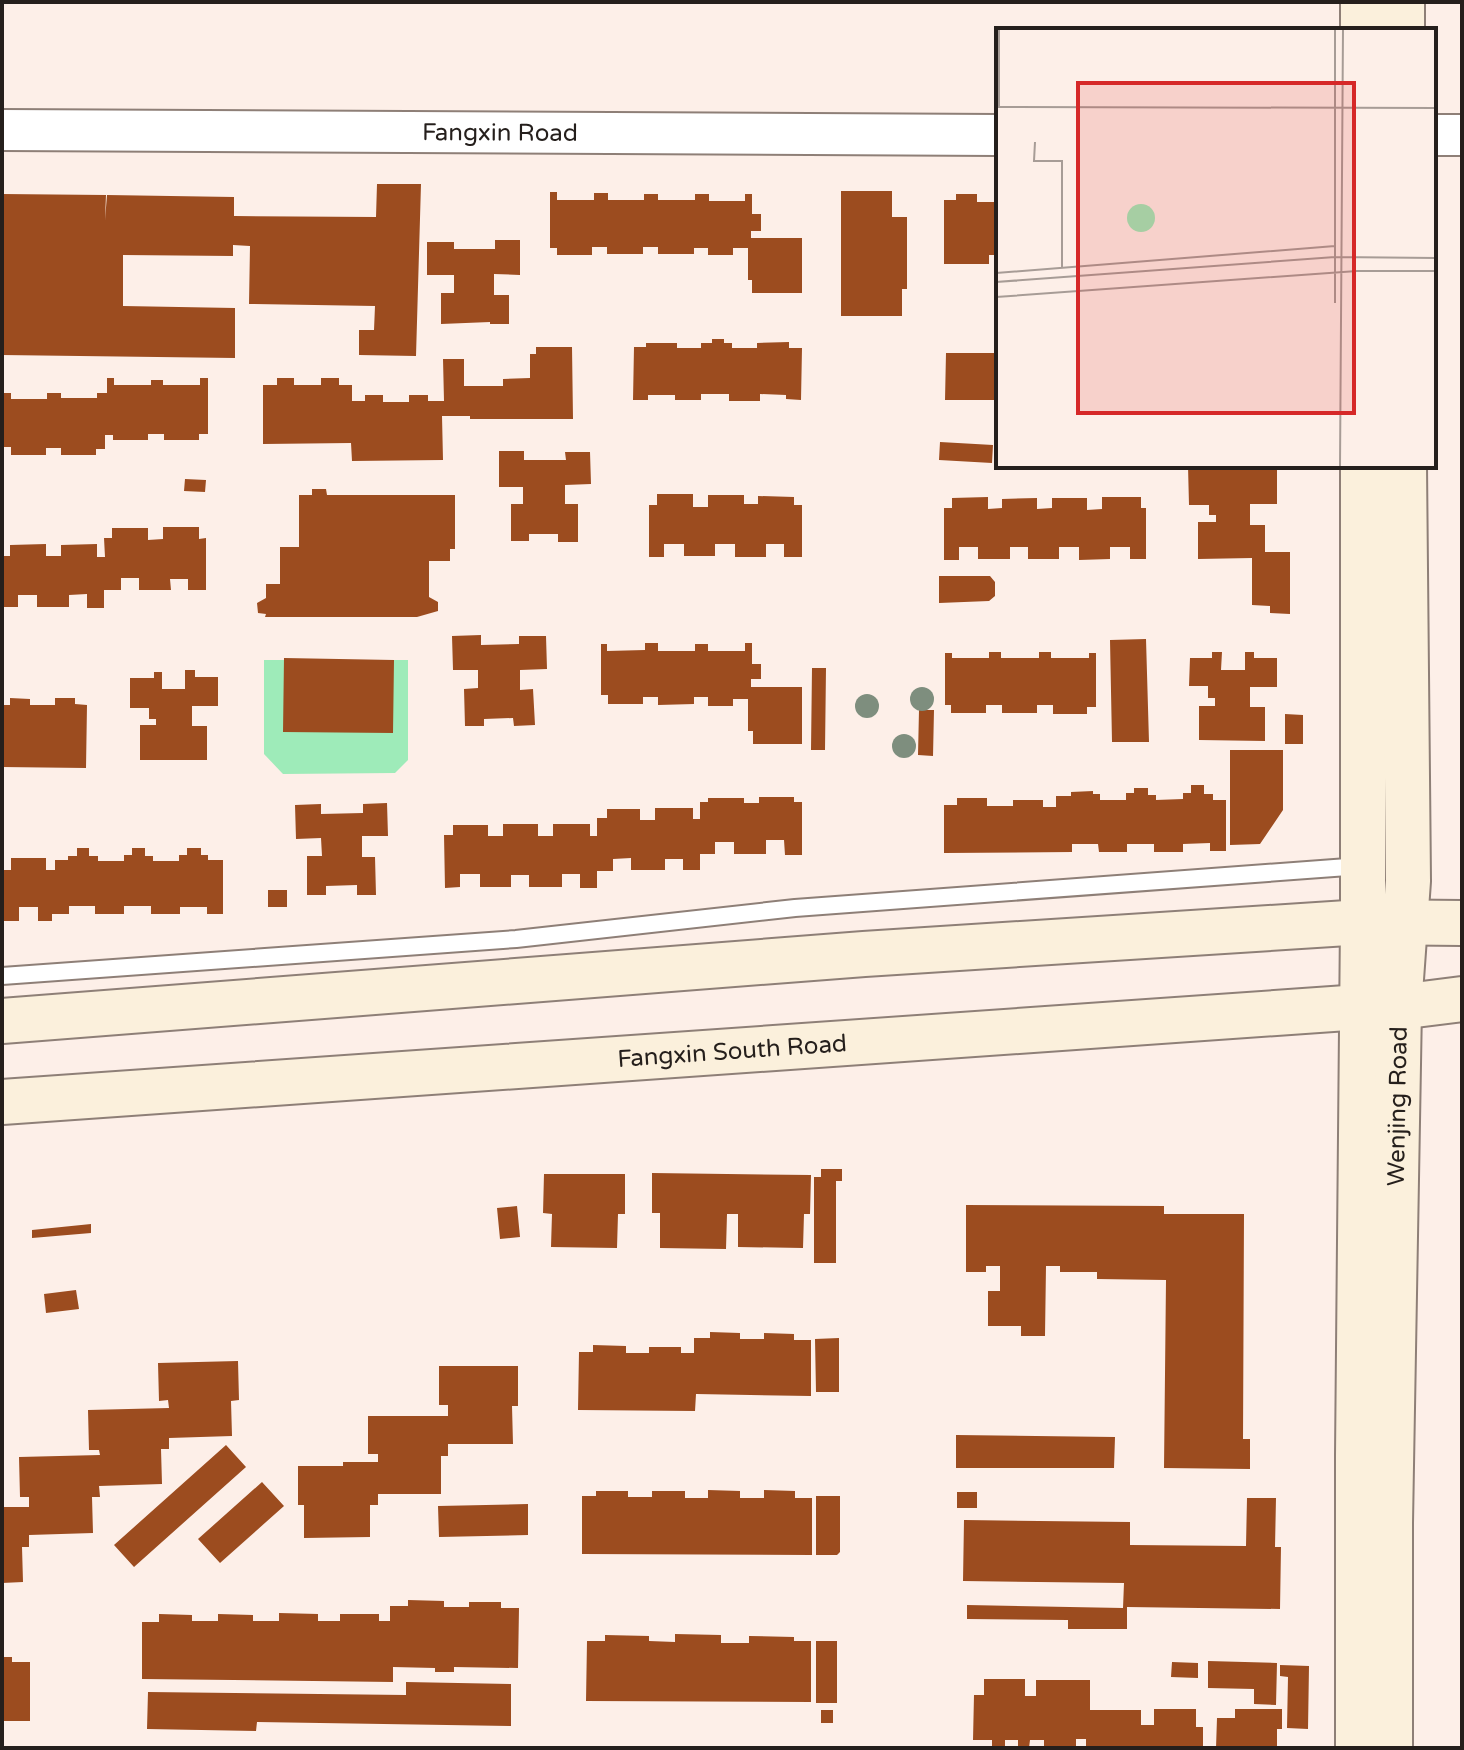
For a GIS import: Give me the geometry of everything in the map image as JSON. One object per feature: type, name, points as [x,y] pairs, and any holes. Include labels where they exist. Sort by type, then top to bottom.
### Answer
[{"type":"main road","points":[[1363,2],[1363,28]]},
{"type":"main road","points":[[1402,2],[1402,28]]},
{"type":"main road","name":"Wenjing Road","points":[[1358,1748],[1384,923],[1362,866],[1363,468]]},
{"type":"main road","name":"Wenjing Road","points":[[1384,923],[1408,881],[1404,468]]},
{"type":"main road","points":[[2,1021],[864,954],[1384,923],[1462,923]]},
{"type":"main road","name":"Fangxin South Road","points":[[2,1102],[1462,999]]},
{"type":"main road","name":"Wenjing Road","points":[[1380,1007],[1390,1523],[1390,1748]]},
{"type":"street","name":"Fangxin Road","points":[[2,130],[996,135]]},
{"type":"street","points":[[1436,135],[1462,135]]},
{"type":"lane","points":[[2,976],[516,939],[795,908],[1362,866]]},
{"type":"green space","points":[[264,660],[408,660],[408,760],[395,773],[283,774],[264,754]]},
{"type":"building","points":[[377,184],[421,184],[416,356],[359,355],[359,330],[374,330],[375,306],[249,304],[250,246],[233,245],[233,256],[123,255],[123,306],[235,308],[235,358],[2,355],[2,194],[106,195],[105,220],[107,195],[234,197],[234,216],[376,217]]},
{"type":"building","points":[[841,191],[892,191],[892,217],[907,217],[907,289],[902,289],[902,316],[841,316]]},
{"type":"building","points":[[550,192],[557,192],[557,200],[594,200],[594,193],[608,193],[608,200],[644,200],[644,194],[658,194],[658,200],[695,200],[695,194],[709,194],[709,201],[745,201],[745,194],[752,194],[752,214],[761,214],[761,231],[751,231],[751,238],[802,238],[802,293],[752,293],[752,280],[748,280],[748,248],[733,248],[733,255],[708,255],[708,248],[694,248],[694,254],[658,254],[658,247],[643,247],[643,254],[607,254],[607,247],[592,247],[592,255],[557,255],[557,248],[550,248]]},
{"type":"building","points":[[956,194],[977,194],[977,202],[996,202],[996,255],[989,255],[989,264],[944,264],[944,200],[956,200]]},
{"type":"building","points":[[495,240],[520,240],[520,275],[494,274],[494,295],[509,295],[509,324],[441,324],[441,293],[454,293],[454,275],[427,275],[427,242],[454,242],[454,249],[495,249]]},
{"type":"building","points":[[712,339],[724,339],[724,343],[732,343],[732,348],[757,348],[757,343],[789,342],[789,348],[802,348],[801,400],[786,399],[786,395],[760,394],[760,401],[729,401],[729,394],[701,394],[701,400],[675,400],[675,395],[648,395],[648,400],[633,400],[634,347],[646,347],[646,343],[677,343],[677,348],[701,348],[701,343],[712,343]]},
{"type":"building","points":[[536,347],[572,347],[573,419],[442,416],[443,460],[352,461],[351,443],[263,444],[263,385],[277,385],[277,378],[294,378],[294,385],[321,385],[321,378],[339,378],[339,385],[352,385],[352,401],[365,401],[365,395],[383,395],[383,402],[409,402],[409,395],[428,395],[428,401],[444,401],[443,359],[464,359],[464,386],[503,386],[503,379],[530,378],[530,354],[536,354]]},
{"type":"building","points":[[946,353],[996,353],[996,400],[945,400]]},
{"type":"building","points":[[107,378],[114,378],[114,385],[151,385],[151,380],[163,380],[163,385],[200,385],[200,378],[208,378],[208,434],[199,434],[199,440],[164,440],[164,434],[148,434],[148,440],[113,440],[113,435],[105,435],[105,449],[96,449],[96,455],[61,455],[61,448],[46,448],[46,455],[11,455],[11,447],[2,447],[2,393],[11,393],[11,399],[47,399],[47,393],[61,393],[61,398],[97,398],[97,393],[107,393]]},
{"type":"building","points":[[940,442],[993,445],[992,463],[939,460]]},
{"type":"building","points":[[499,451],[524,451],[524,460],[566,460],[565,452],[590,452],[591,484],[565,485],[565,504],[578,504],[578,542],[558,542],[558,534],[529,534],[529,541],[511,541],[511,504],[523,504],[523,487],[499,487]]},
{"type":"building","points":[[1188,468],[1277,468],[1277,504],[1250,504],[1250,525],[1265,525],[1265,552],[1290,552],[1290,614],[1270,613],[1270,606],[1252,605],[1252,558],[1198,559],[1198,522],[1216,522],[1216,515],[1209,515],[1209,505],[1189,505]]},
{"type":"building","points":[[185,479],[206,480],[205,492],[184,491]]},
{"type":"building","points":[[312,489],[326,489],[327,495],[455,495],[455,549],[450,549],[450,561],[429,561],[429,597],[438,602],[438,611],[417,617],[265,617],[266,614],[258,613],[257,603],[266,598],[266,584],[280,584],[280,547],[299,547],[299,495],[312,495]]},
{"type":"building","points":[[657,494],[693,494],[693,507],[708,507],[708,495],[744,495],[744,504],[758,504],[758,496],[794,497],[794,505],[802,505],[802,557],[784,557],[784,544],[766,544],[766,557],[735,557],[735,544],[715,544],[715,556],[684,556],[684,544],[664,544],[664,557],[649,557],[649,505],[657,505]]},
{"type":"building","points":[[988,497],[988,509],[1002,508],[1002,499],[1037,498],[1037,509],[1052,508],[1052,498],[1087,498],[1087,510],[1102,509],[1102,497],[1141,497],[1141,508],[1146,508],[1146,559],[1130,559],[1130,547],[1110,547],[1110,559],[1079,560],[1079,547],[1059,547],[1059,559],[1028,559],[1028,547],[1010,547],[1010,559],[978,559],[978,547],[959,547],[959,560],[944,560],[944,508],[952,508],[952,498]]},
{"type":"building","points":[[163,527],[199,527],[199,539],[206,538],[206,590],[188,590],[188,579],[170,579],[171,590],[139,590],[139,578],[121,578],[121,590],[104,590],[104,608],[87,608],[87,594],[69,595],[69,607],[37,607],[37,595],[18,595],[18,607],[2,607],[2,556],[10,556],[10,545],[46,544],[46,556],[61,556],[61,545],[97,544],[97,557],[105,557],[104,538],[112,538],[112,528],[148,528],[148,540],[163,539]]},
{"type":"building","points":[[939,576],[990,576],[995,582],[995,596],[989,601],[939,603]]},
{"type":"building","points":[[481,635],[481,645],[519,644],[519,636],[546,636],[547,669],[520,670],[520,690],[533,689],[535,725],[514,726],[513,718],[484,719],[484,726],[465,726],[464,689],[478,688],[478,670],[453,670],[452,636]]},
{"type":"building","points":[[1146,639],[1149,742],[1112,742],[1110,640]]},
{"type":"building","points":[[645,643],[658,643],[658,651],[695,651],[695,644],[708,644],[708,651],[745,651],[745,643],[752,643],[752,664],[761,664],[761,679],[751,679],[751,687],[802,687],[802,744],[753,744],[753,731],[748,731],[748,699],[733,699],[733,706],[708,706],[708,697],[694,697],[694,704],[658,705],[658,697],[643,697],[643,704],[608,704],[608,695],[601,695],[601,644],[607,644],[607,651],[645,650]]},
{"type":"building","points":[[989,652],[1001,652],[1001,658],[1039,658],[1039,652],[1051,652],[1051,658],[1089,658],[1089,653],[1096,653],[1096,707],[1087,707],[1087,714],[1053,714],[1053,705],[1037,705],[1037,713],[1002,713],[1002,705],[986,705],[986,713],[951,713],[951,705],[945,705],[945,653],[952,653],[952,658],[989,658]]},
{"type":"building","points":[[1212,652],[1222,652],[1221,670],[1245,670],[1245,652],[1254,652],[1254,658],[1277,658],[1277,687],[1250,687],[1250,707],[1265,707],[1265,741],[1199,740],[1199,706],[1215,706],[1215,698],[1208,698],[1208,686],[1189,686],[1190,658],[1212,658]]},
{"type":"building","points":[[284,658],[394,660],[393,733],[283,732]]},
{"type":"building","points":[[812,668],[826,668],[825,750],[811,750]]},
{"type":"building","points":[[185,670],[195,670],[195,677],[218,677],[218,706],[192,706],[192,726],[207,726],[207,760],[140,760],[140,725],[156,725],[156,719],[149,719],[149,708],[130,708],[130,678],[154,678],[154,672],[162,672],[162,689],[185,689]]},
{"type":"building","points":[[10,698],[30,699],[30,705],[55,705],[55,698],[75,698],[75,704],[87,705],[86,768],[2,767],[2,705],[10,705]]},
{"type":"building","points":[[919,710],[934,710],[933,756],[918,755]]},
{"type":"building","points":[[1285,714],[1303,715],[1303,744],[1285,744]]},
{"type":"building","points":[[1230,750],[1283,750],[1283,810],[1260,844],[1230,845]]},
{"type":"building","points":[[1191,785],[1204,785],[1204,794],[1213,794],[1213,800],[1226,800],[1226,851],[1210,851],[1210,843],[1183,844],[1183,852],[1154,852],[1154,844],[1127,844],[1127,852],[1099,852],[1098,844],[1072,844],[1072,852],[944,853],[944,805],[957,805],[957,798],[987,798],[987,806],[1013,806],[1013,800],[1043,800],[1043,807],[1056,807],[1056,796],[1071,796],[1071,792],[1093,791],[1093,794],[1100,794],[1100,800],[1126,800],[1126,793],[1134,793],[1134,788],[1148,788],[1148,795],[1156,795],[1156,800],[1183,799],[1183,793],[1191,793]]},
{"type":"building","points":[[759,797],[794,797],[794,802],[802,802],[802,855],[785,855],[784,840],[766,840],[766,854],[734,854],[734,842],[715,842],[715,854],[700,854],[700,870],[683,870],[683,859],[665,859],[665,870],[631,870],[631,858],[613,859],[613,871],[597,871],[597,888],[580,888],[580,874],[562,874],[562,887],[529,887],[529,875],[511,875],[511,887],[480,887],[480,874],[460,874],[460,887],[445,888],[444,835],[453,835],[453,825],[488,825],[488,836],[503,836],[503,824],[538,824],[538,836],[553,836],[553,824],[590,824],[590,836],[597,836],[597,818],[607,818],[607,809],[640,809],[640,820],[655,820],[655,808],[693,808],[693,819],[700,819],[700,802],[708,802],[708,798],[744,798],[744,803],[759,803]]},
{"type":"building","points":[[387,803],[388,836],[362,836],[362,857],[375,857],[376,895],[357,895],[357,885],[326,886],[326,895],[307,895],[307,856],[322,856],[321,838],[296,839],[295,805],[321,804],[321,814],[363,813],[363,804]]},
{"type":"building","points":[[77,848],[89,848],[89,856],[98,856],[98,861],[124,861],[124,855],[132,855],[132,848],[145,848],[145,856],[153,856],[153,861],[179,861],[179,855],[187,855],[187,848],[201,848],[201,855],[208,855],[208,860],[223,860],[223,914],[207,914],[207,907],[180,907],[180,914],[151,914],[151,906],[124,906],[124,914],[95,914],[95,906],[69,906],[69,914],[52,914],[52,921],[38,921],[38,907],[19,907],[19,921],[2,921],[2,870],[11,870],[11,858],[46,858],[46,870],[55,870],[55,860],[77,856]]},
{"type":"building","points":[[268,890],[287,890],[287,907],[268,907]]},
{"type":"building","points":[[821,1169],[842,1169],[842,1181],[836,1181],[836,1263],[814,1263],[814,1177],[821,1177]]},
{"type":"building","points":[[652,1173],[811,1175],[810,1214],[804,1214],[803,1248],[738,1247],[738,1214],[727,1214],[726,1249],[660,1248],[660,1213],[652,1213]]},
{"type":"building","points":[[544,1174],[625,1174],[625,1214],[618,1214],[617,1248],[551,1247],[552,1214],[543,1213]]},
{"type":"building","points":[[966,1205],[1164,1206],[1164,1214],[1244,1214],[1243,1439],[1250,1439],[1250,1469],[1164,1468],[1166,1280],[1097,1279],[1097,1272],[1060,1272],[1060,1266],[1046,1266],[1045,1336],[1021,1336],[1021,1326],[988,1326],[988,1291],[1000,1291],[1000,1266],[986,1266],[986,1272],[966,1272]]},
{"type":"building","points":[[517,1206],[520,1237],[500,1239],[497,1208]]},
{"type":"building","points":[[91,1224],[91,1233],[32,1238],[32,1230]]},
{"type":"building","points":[[76,1290],[79,1309],[46,1313],[44,1294]]},
{"type":"building","points":[[710,1332],[740,1333],[740,1339],[764,1339],[764,1333],[794,1334],[794,1340],[811,1340],[811,1396],[696,1394],[695,1411],[578,1410],[579,1352],[593,1352],[593,1345],[626,1346],[626,1353],[649,1353],[649,1347],[681,1347],[681,1353],[694,1353],[694,1338],[710,1338]]},
{"type":"building","points":[[839,1338],[839,1392],[816,1392],[815,1339]]},
{"type":"building","points":[[238,1361],[239,1400],[231,1401],[232,1436],[169,1438],[169,1449],[161,1449],[162,1484],[99,1486],[100,1497],[92,1497],[93,1533],[29,1535],[29,1547],[22,1547],[23,1582],[2,1583],[2,1507],[29,1507],[29,1497],[20,1497],[19,1457],[100,1455],[99,1450],[89,1450],[88,1410],[169,1408],[168,1400],[159,1401],[158,1363]]},
{"type":"building","points":[[439,1366],[518,1366],[518,1406],[512,1406],[513,1444],[448,1444],[448,1456],[441,1456],[441,1494],[378,1494],[378,1505],[370,1505],[370,1537],[304,1538],[304,1505],[298,1505],[298,1466],[378,1462],[378,1454],[368,1454],[368,1416],[448,1416],[448,1405],[439,1405]]},
{"type":"building","points":[[956,1435],[1115,1437],[1114,1468],[956,1468]]},
{"type":"building","points":[[226,1445],[246,1467],[134,1567],[114,1545]]},
{"type":"building","points":[[262,1482],[284,1506],[220,1563],[198,1539]]},
{"type":"building","points":[[708,1490],[740,1491],[740,1498],[764,1498],[764,1490],[795,1491],[795,1498],[812,1498],[812,1555],[582,1554],[582,1496],[596,1496],[596,1491],[628,1491],[628,1497],[652,1497],[652,1491],[685,1491],[685,1498],[708,1498]]},
{"type":"building","points":[[957,1492],[977,1492],[977,1508],[957,1508]]},
{"type":"building","points":[[816,1496],[840,1496],[840,1552],[837,1555],[816,1555]]},
{"type":"building","points":[[1247,1498],[1276,1498],[1275,1547],[1281,1547],[1280,1609],[1127,1607],[1127,1629],[1068,1629],[1068,1620],[967,1619],[967,1605],[1123,1608],[1124,1583],[963,1581],[964,1520],[1130,1522],[1130,1545],[1246,1546]]},
{"type":"building","points":[[528,1504],[528,1535],[439,1537],[438,1506]]},
{"type":"building","points":[[408,1600],[444,1601],[444,1607],[469,1607],[469,1602],[501,1602],[501,1608],[519,1608],[518,1668],[454,1667],[454,1672],[435,1672],[435,1668],[393,1667],[393,1682],[142,1679],[142,1622],[159,1622],[159,1614],[192,1615],[192,1621],[218,1621],[218,1614],[253,1615],[253,1621],[279,1621],[279,1613],[318,1614],[318,1621],[340,1621],[340,1614],[379,1614],[379,1621],[390,1621],[390,1606],[408,1606]]},
{"type":"building","points":[[675,1634],[721,1635],[721,1643],[749,1643],[749,1636],[794,1637],[794,1641],[811,1641],[811,1702],[586,1701],[587,1641],[605,1641],[605,1635],[649,1636],[649,1641],[675,1642]]},
{"type":"building","points":[[816,1641],[837,1641],[837,1703],[816,1703]]},
{"type":"building","points":[[2,1657],[12,1657],[12,1662],[30,1662],[30,1721],[2,1721]]},
{"type":"building","points":[[1208,1661],[1277,1663],[1276,1705],[1254,1704],[1254,1689],[1208,1688]]},
{"type":"building","points":[[1172,1662],[1198,1663],[1198,1678],[1171,1677]]},
{"type":"building","points":[[1280,1665],[1309,1666],[1308,1729],[1287,1728],[1288,1677],[1280,1676]]},
{"type":"building","points":[[984,1679],[1025,1679],[1025,1696],[1036,1696],[1036,1680],[1090,1680],[1090,1710],[1141,1710],[1141,1725],[1154,1725],[1154,1709],[1196,1709],[1196,1727],[1203,1727],[1203,1748],[1086,1748],[1086,1739],[1076,1739],[1076,1748],[1044,1748],[1044,1740],[1030,1740],[1029,1748],[1018,1748],[1018,1740],[1005,1740],[1005,1748],[992,1748],[992,1740],[973,1740],[974,1695],[984,1695]]},
{"type":"building","points":[[406,1682],[511,1684],[511,1726],[257,1722],[256,1731],[147,1729],[148,1692],[406,1695]]},
{"type":"building","points":[[1235,1709],[1282,1709],[1282,1729],[1277,1729],[1277,1748],[1216,1748],[1217,1718],[1235,1718]]},
{"type":"building","points":[[821,1710],[833,1710],[833,1723],[821,1723]]}]
